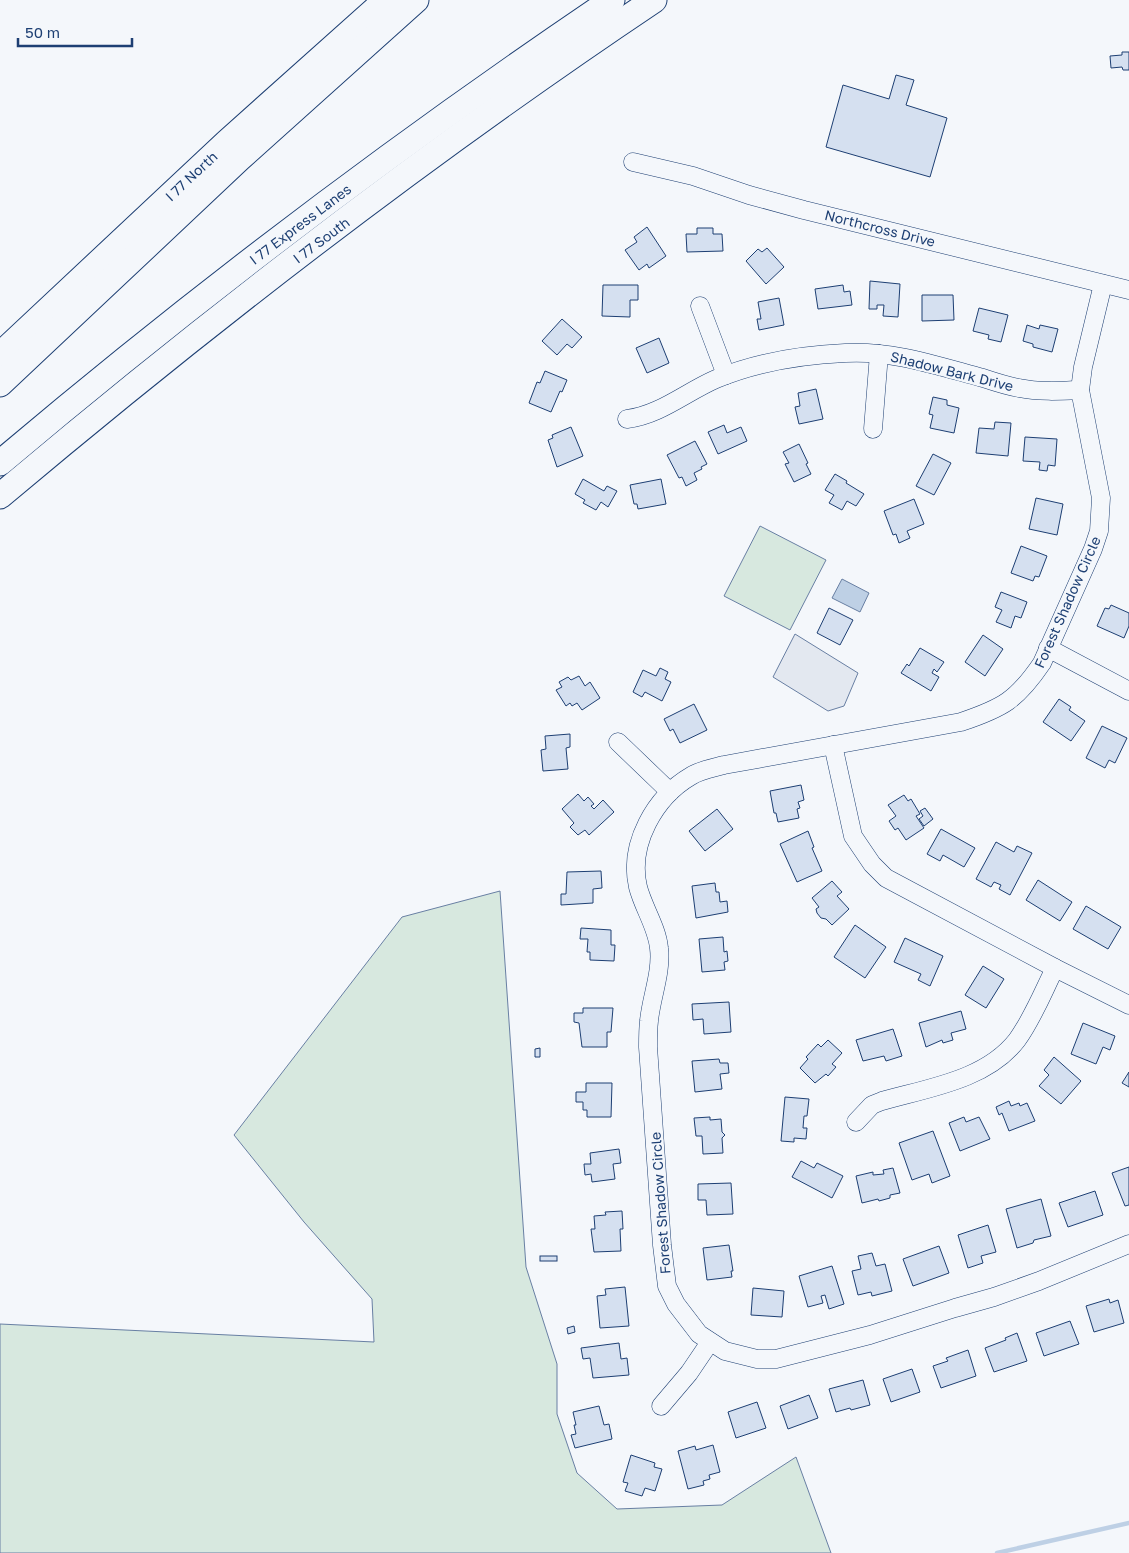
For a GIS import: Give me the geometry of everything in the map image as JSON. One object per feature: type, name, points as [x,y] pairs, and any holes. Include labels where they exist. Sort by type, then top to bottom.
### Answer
[{"type":"highway","name":"I 77 North","points":[[0,355],[226,143],[386,0]]},
{"type":"highway","points":[[0,384],[246,151],[416,0]]},
{"type":"highway","name":"I 77 Express Lanes","points":[[0,463],[95,385],[270,247],[449,114],[539,49],[612,0]]},
{"type":"highway","name":"I 77 South","points":[[0,496],[110,404],[300,256],[464,134],[654,0]]},
{"type":"street","name":"Northcross Drive","points":[[632,162],[693,176],[749,195],[804,210],[1129,290]]},
{"type":"street","name":"Forest Shadow Circle","points":[[1103,284],[1082,367],[1080,390],[1101,498],[1099,531],[1093,549],[1042,662],[1031,679],[1005,704],[991,712],[961,722],[724,765],[692,775],[670,792],[648,822],[638,855],[637,872],[638,885],[659,949],[649,1020],[648,1047],[662,1245],[667,1286],[676,1304],[699,1334],[710,1342],[740,1356],[757,1359],[776,1359],[870,1335],[994,1297],[1039,1281],[1129,1244]]},
{"type":"street","points":[[700,306],[726,375]]},
{"type":"street","name":"Shadow Bark Drive","points":[[627,419],[648,415],[726,375],[744,369],[798,357],[848,353],[910,358],[1018,388],[1041,391],[1080,390]]},
{"type":"street","points":[[873,429],[879,354]]},
{"type":"street","points":[[1048,648],[1129,691]]},
{"type":"street","points":[[618,742],[670,792]]},
{"type":"street","points":[[833,745],[853,836],[872,864],[886,878],[1055,968],[1129,1004]]},
{"type":"street","points":[[856,1122],[872,1105],[971,1074],[986,1067],[1004,1054],[1024,1028],[1055,968]]},
{"type":"street","points":[[661,1406],[689,1373],[710,1342]]},
{"type":"shaded area","points":[[760,526],[826,560],[790,630],[724,596]]},
{"type":"shaded area","points":[[795,634],[858,673],[844,706],[828,711],[773,677]]},
{"type":"shaded area","points":[[500,891],[526,1267],[557,1364],[557,1414],[577,1473],[617,1509],[722,1505],[796,1457],[831,1553],[0,1553],[0,1324],[374,1342],[372,1299],[304,1222],[234,1135],[402,917]]},
{"type":"water","points":[[842,579],[869,593],[860,612],[832,598]]},
{"type":"building","points":[[1122,52],[1129,52],[1129,70],[1123,70],[1122,67],[1111,68],[1110,56],[1122,55]]},
{"type":"building","points":[[896,75],[914,80],[906,105],[947,118],[930,177],[826,147],[843,85],[889,99]]},
{"type":"building","points":[[647,227],[666,256],[649,268],[647,264],[639,270],[625,250],[637,242],[634,237]]},
{"type":"building","points":[[697,228],[713,228],[713,234],[722,234],[723,251],[687,252],[686,234],[697,234]]},
{"type":"building","points":[[767,248],[784,267],[766,284],[746,261],[758,249],[762,252]]},
{"type":"building","points":[[870,281],[900,284],[898,317],[883,316],[884,305],[877,305],[877,309],[869,309]]},
{"type":"building","points":[[603,285],[638,285],[638,300],[630,300],[630,317],[602,316]]},
{"type":"building","points":[[843,285],[844,292],[850,291],[852,305],[818,309],[815,289]]},
{"type":"building","points":[[922,295],[953,295],[954,320],[922,321]]},
{"type":"building","points":[[779,298],[784,325],[759,330],[757,319],[761,319],[758,302]]},
{"type":"building","points":[[979,308],[1008,315],[1001,342],[988,339],[989,335],[973,331]]},
{"type":"building","points":[[562,319],[582,337],[572,348],[567,344],[557,355],[542,341]]},
{"type":"building","points":[[1027,325],[1039,329],[1040,325],[1058,329],[1052,352],[1033,347],[1033,344],[1023,341]]},
{"type":"building","points":[[659,338],[669,363],[647,373],[636,348]]},
{"type":"building","points":[[545,371],[567,380],[551,412],[529,403],[537,382],[540,383]]},
{"type":"building","points":[[816,389],[823,419],[799,424],[795,407],[800,406],[798,393]]},
{"type":"building","points":[[933,397],[947,400],[947,405],[959,408],[954,433],[930,428],[933,415],[929,414]]},
{"type":"building","points":[[995,422],[1011,423],[1008,456],[976,453],[979,428],[994,429]]},
{"type":"building","points":[[724,425],[727,433],[741,427],[747,441],[718,454],[708,432]]},
{"type":"building","points":[[571,427],[583,456],[557,467],[548,440],[553,438],[552,435]]},
{"type":"building","points":[[1025,437],[1057,439],[1055,466],[1048,465],[1047,471],[1039,470],[1040,462],[1023,461]]},
{"type":"building","points":[[695,441],[707,464],[694,473],[697,480],[686,486],[682,477],[679,478],[667,455]]},
{"type":"building","points":[[799,444],[811,474],[794,482],[785,464],[789,463],[783,452]]},
{"type":"building","points":[[933,454],[951,463],[934,495],[916,486]]},
{"type":"building","points":[[835,474],[864,494],[856,506],[847,501],[842,510],[829,503],[834,495],[825,490]]},
{"type":"building","points":[[583,479],[604,491],[607,486],[617,491],[608,507],[601,502],[596,510],[583,503],[585,500],[575,494]]},
{"type":"building","points":[[661,479],[666,504],[638,509],[637,504],[634,504],[630,485]]},
{"type":"building","points":[[1036,498],[1063,504],[1057,535],[1029,529]]},
{"type":"building","points":[[914,499],[924,524],[907,531],[910,538],[899,543],[896,534],[893,535],[884,511]]},
{"type":"building","points":[[1021,546],[1047,556],[1039,577],[1035,576],[1033,581],[1011,573]]},
{"type":"building","points":[[1001,592],[1027,602],[1021,618],[1015,616],[1011,628],[996,622],[1002,610],[995,607]]},
{"type":"building","points":[[1111,605],[1129,613],[1129,626],[1124,638],[1097,626],[1105,608],[1109,609]]},
{"type":"building","points":[[829,608],[853,620],[840,645],[817,633]]},
{"type":"building","points":[[983,635],[1003,649],[985,676],[965,662]]},
{"type":"building","points":[[920,648],[944,662],[937,672],[934,669],[932,673],[939,677],[931,691],[901,673],[907,664],[909,666]]},
{"type":"building","points":[[660,668],[668,672],[665,679],[671,682],[662,701],[645,692],[642,697],[633,692],[643,670],[656,676]]},
{"type":"building","points":[[579,676],[585,686],[590,682],[600,698],[582,710],[577,703],[572,706],[570,703],[566,706],[556,690],[562,687],[559,682],[568,677],[571,680]]},
{"type":"building","points":[[1059,699],[1071,707],[1069,710],[1085,721],[1071,741],[1043,722]]},
{"type":"building","points":[[694,704],[707,730],[680,743],[673,729],[670,731],[664,719]]},
{"type":"building","points":[[1102,726],[1127,738],[1115,763],[1109,760],[1105,768],[1086,758]]},
{"type":"building","points":[[570,734],[570,747],[566,748],[568,769],[543,771],[541,750],[546,749],[545,736]]},
{"type":"building","points":[[801,785],[804,800],[798,802],[800,808],[797,809],[799,818],[778,822],[776,813],[774,813],[770,791]]},
{"type":"building","points":[[578,794],[584,801],[588,797],[594,804],[591,806],[594,809],[603,800],[614,812],[589,835],[585,830],[578,835],[570,827],[574,823],[562,809]]},
{"type":"building","points":[[904,795],[908,801],[911,799],[920,814],[916,816],[924,828],[906,840],[898,828],[895,830],[889,821],[896,816],[888,805]]},
{"type":"building","points":[[925,808],[933,819],[924,826],[919,819],[923,816],[920,811]]},
{"type":"building","points":[[717,809],[733,829],[705,851],[689,831]]},
{"type":"building","points":[[941,829],[975,848],[964,867],[943,855],[940,861],[927,854]]},
{"type":"building","points":[[808,831],[814,847],[812,848],[822,871],[797,882],[780,844]]},
{"type":"building","points":[[996,842],[1014,852],[1017,846],[1032,853],[1010,895],[999,889],[1001,885],[994,882],[991,887],[976,879]]},
{"type":"building","points":[[601,871],[602,888],[593,889],[593,903],[561,905],[561,894],[566,894],[567,872]]},
{"type":"building","points":[[1038,880],[1072,902],[1060,921],[1026,900]]},
{"type":"building","points":[[832,881],[842,892],[837,896],[849,909],[832,925],[817,913],[816,909],[819,907],[812,898]]},
{"type":"building","points":[[715,883],[716,892],[719,892],[720,902],[727,901],[728,912],[696,918],[692,886]]},
{"type":"building","points":[[1086,906],[1121,927],[1108,949],[1073,929]]},
{"type":"building","points":[[855,925],[886,947],[865,978],[834,957]]},
{"type":"building","points":[[581,928],[611,930],[611,945],[615,945],[614,961],[590,960],[590,952],[587,952],[588,939],[580,939]]},
{"type":"building","points":[[723,937],[724,952],[727,951],[728,961],[724,962],[725,970],[702,972],[699,939]]},
{"type":"building","points":[[905,938],[943,956],[930,986],[918,980],[921,974],[894,962]]},
{"type":"building","points":[[983,966],[1004,979],[986,1008],[965,995]]},
{"type":"building","points":[[729,1002],[731,1032],[704,1034],[703,1019],[693,1020],[692,1004]]},
{"type":"building","points":[[583,1008],[613,1008],[611,1032],[607,1032],[607,1047],[582,1047],[579,1023],[574,1022],[574,1013],[583,1013]]},
{"type":"building","points":[[961,1011],[966,1029],[951,1033],[953,1040],[943,1043],[942,1040],[926,1047],[919,1023]]},
{"type":"building","points":[[1083,1023],[1115,1036],[1110,1050],[1103,1047],[1096,1064],[1071,1054]]},
{"type":"building","points":[[893,1029],[902,1056],[886,1061],[884,1056],[863,1061],[856,1040]]},
{"type":"building","points":[[828,1040],[842,1053],[832,1064],[836,1067],[828,1076],[826,1074],[815,1083],[800,1068],[808,1059],[806,1057],[818,1044],[821,1047]]},
{"type":"building","points":[[540,1048],[540,1057],[535,1057],[535,1049]]},
{"type":"building","points":[[1054,1057],[1081,1081],[1061,1104],[1039,1086],[1049,1075],[1044,1070]]},
{"type":"building","points":[[719,1059],[720,1063],[728,1063],[729,1073],[720,1074],[722,1089],[695,1092],[692,1061]]},
{"type":"building","points":[[1129,1072],[1129,1087],[1122,1083]]},
{"type":"building","points":[[586,1083],[612,1083],[611,1117],[587,1117],[587,1110],[583,1110],[583,1102],[576,1102],[576,1092],[586,1092]]},
{"type":"building","points":[[785,1097],[809,1099],[803,1128],[807,1128],[806,1139],[794,1138],[794,1142],[781,1141]]},
{"type":"building","points":[[1009,1101],[1011,1106],[1019,1103],[1020,1106],[1027,1103],[1035,1121],[1009,1131],[1002,1113],[999,1115],[996,1107]]},
{"type":"building","points":[[710,1117],[710,1120],[721,1119],[722,1132],[725,1135],[722,1138],[723,1153],[703,1154],[702,1136],[696,1136],[694,1118]]},
{"type":"building","points":[[964,1117],[966,1122],[979,1117],[990,1139],[960,1151],[949,1123]]},
{"type":"building","points":[[933,1131],[950,1176],[932,1183],[929,1174],[912,1180],[899,1143]]},
{"type":"building","points":[[619,1149],[621,1163],[613,1164],[615,1179],[592,1182],[591,1174],[585,1175],[584,1164],[591,1164],[590,1153]]},
{"type":"building","points":[[801,1161],[814,1168],[817,1163],[843,1176],[832,1198],[792,1177]]},
{"type":"building","points":[[1129,1167],[1129,1205],[1125,1206],[1112,1173]]},
{"type":"building","points":[[893,1168],[900,1193],[890,1195],[890,1198],[879,1201],[878,1199],[862,1203],[856,1176],[873,1172],[873,1175],[884,1174],[883,1170]]},
{"type":"building","points":[[731,1183],[733,1214],[707,1215],[706,1200],[698,1200],[698,1184]]},
{"type":"building","points":[[1095,1191],[1103,1215],[1068,1227],[1059,1203]]},
{"type":"building","points":[[1041,1199],[1051,1236],[1034,1240],[1033,1243],[1017,1248],[1006,1209]]},
{"type":"building","points":[[622,1211],[623,1229],[620,1229],[621,1251],[594,1252],[591,1229],[595,1229],[594,1216],[606,1215],[605,1212]]},
{"type":"building","points":[[988,1225],[996,1252],[981,1256],[983,1263],[968,1268],[958,1235]]},
{"type":"building","points":[[729,1245],[733,1271],[731,1271],[732,1277],[707,1280],[703,1248]]},
{"type":"building","points":[[939,1246],[949,1273],[913,1286],[903,1259]]},
{"type":"building","points":[[872,1253],[876,1266],[885,1264],[892,1291],[872,1296],[871,1292],[858,1295],[852,1271],[861,1269],[858,1256]]},
{"type":"building","points":[[540,1256],[557,1256],[557,1261],[540,1261]]},
{"type":"building","points":[[832,1266],[844,1304],[829,1309],[825,1295],[821,1296],[823,1303],[808,1307],[799,1276]]},
{"type":"building","points":[[625,1287],[629,1326],[600,1328],[597,1296],[606,1295],[605,1289]]},
{"type":"building","points":[[753,1288],[784,1291],[782,1317],[751,1315]]},
{"type":"building","points":[[1109,1299],[1110,1303],[1118,1300],[1124,1323],[1094,1332],[1086,1306]]},
{"type":"building","points":[[1070,1321],[1079,1344],[1044,1356],[1036,1333]]},
{"type":"building","points":[[574,1326],[575,1332],[568,1334],[567,1328]]},
{"type":"building","points":[[1017,1333],[1027,1361],[994,1372],[985,1348],[1006,1340],[1005,1338]]},
{"type":"building","points":[[619,1343],[621,1359],[627,1358],[629,1375],[593,1378],[590,1358],[583,1359],[581,1348]]},
{"type":"building","points":[[968,1350],[976,1376],[941,1388],[933,1366],[948,1361],[946,1358]]},
{"type":"building","points":[[912,1369],[920,1392],[891,1402],[883,1379]]},
{"type":"building","points":[[863,1380],[870,1405],[836,1412],[829,1389]]},
{"type":"building","points":[[809,1395],[818,1418],[788,1429],[780,1406]]},
{"type":"building","points":[[757,1402],[766,1428],[736,1438],[728,1412]]},
{"type":"building","points":[[599,1406],[604,1425],[609,1424],[612,1439],[575,1448],[571,1435],[576,1434],[573,1412]]},
{"type":"building","points":[[713,1445],[720,1472],[709,1475],[710,1479],[703,1481],[704,1485],[688,1489],[678,1451],[695,1446],[696,1450]]},
{"type":"building","points":[[631,1455],[655,1463],[654,1467],[662,1469],[655,1491],[645,1488],[642,1496],[625,1491],[628,1483],[623,1482]]},
{"type":"waterway","points":[[997,1553],[1129,1523]]}]
